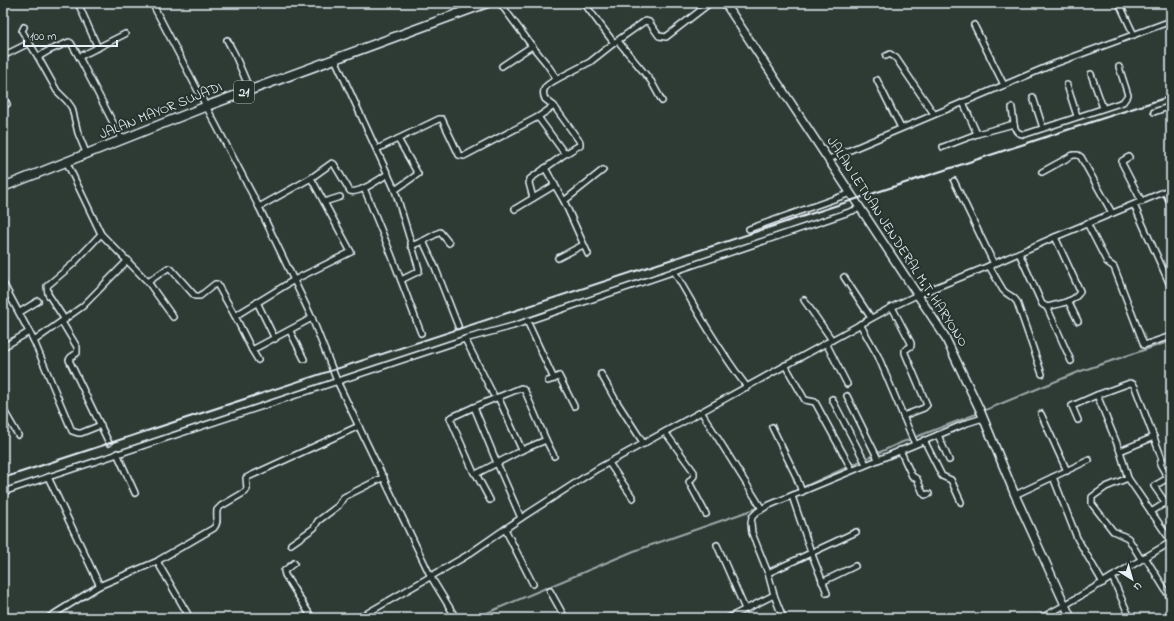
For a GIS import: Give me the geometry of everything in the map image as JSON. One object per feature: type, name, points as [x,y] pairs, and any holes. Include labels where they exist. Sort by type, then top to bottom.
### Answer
[{"type":"highway","name":"JALAN MAYOR SUJADI","points":[[3,187],[87,155],[207,106],[482,4]]},
{"type":"main road","name":"JALAN LETNAN JENDERAL M.T. HARYONO","points":[[725,3],[944,335],[982,415],[1015,495],[1071,618]]},
{"type":"street","points":[[78,3],[98,48]]},
{"type":"street","points":[[152,3],[259,207],[312,318],[337,381],[431,577],[456,618]]},
{"type":"street","points":[[500,3],[557,79]]},
{"type":"street","points":[[584,3],[651,81],[662,101]]},
{"type":"street","points":[[533,198],[529,183],[530,179],[580,145],[580,142],[554,106],[545,99],[543,90],[546,85],[590,62],[645,21],[649,22],[659,36],[666,37],[710,3]]},
{"type":"street","points":[[1119,3],[1134,35]]},
{"type":"street","points":[[829,159],[1054,64],[1171,21]]},
{"type":"street","points":[[974,25],[1004,85]]},
{"type":"street","points":[[24,26],[22,31],[57,91],[72,108],[78,133],[87,155]]},
{"type":"street","points":[[79,57],[126,34]]},
{"type":"street","points":[[227,40],[250,90]]},
{"type":"street","points":[[38,57],[67,42],[71,43],[122,140]]},
{"type":"street","points":[[3,56],[29,43]]},
{"type":"street","points":[[502,66],[532,46]]},
{"type":"street","points":[[886,56],[890,54],[896,58],[934,114]]},
{"type":"street","points":[[335,59],[395,190],[419,269],[419,271],[401,280]]},
{"type":"street","points":[[1012,108],[1014,124],[1017,132],[1023,134],[1123,102],[1128,95],[1119,68]]},
{"type":"street","points":[[1092,74],[1103,108]]},
{"type":"street","points":[[876,80],[901,128]]},
{"type":"street","points":[[1067,84],[1077,116]]},
{"type":"street","points":[[3,96],[7,104]]},
{"type":"street","points":[[1033,96],[1044,128]]},
{"type":"street","points":[[964,102],[978,134]]},
{"type":"street","points":[[377,149],[439,119],[442,119],[459,155],[464,156],[554,106]]},
{"type":"street","points":[[1154,112],[1171,106]]},
{"type":"street","points":[[538,116],[565,154]]},
{"type":"street","points":[[943,147],[978,134],[1014,124]]},
{"type":"street","points":[[395,190],[418,174],[398,139]]},
{"type":"street","points":[[1042,172],[1073,155],[1078,155],[1081,157],[1112,213]]},
{"type":"street","points":[[1129,157],[1122,161],[1122,163],[1142,202]]},
{"type":"street","points":[[66,163],[101,234],[148,282],[173,317]]},
{"type":"street","points":[[259,207],[311,178],[332,163],[338,170],[350,191],[356,192],[388,174]]},
{"type":"street","points":[[545,168],[564,201],[588,254]]},
{"type":"street","points":[[564,201],[603,170]]},
{"type":"street","points":[[235,316],[294,280],[351,252],[311,178]]},
{"type":"street","points":[[954,181],[1003,290],[1018,302],[1042,374]]},
{"type":"street","points":[[515,209],[555,185]]},
{"type":"street","points":[[364,188],[421,332]]},
{"type":"street","points":[[359,618],[466,556],[521,518],[609,463],[702,413],[871,318],[917,295],[1171,189]]},
{"type":"street","points":[[1165,192],[1171,204]]},
{"type":"street","points":[[749,229],[851,193]]},
{"type":"street","points":[[324,202],[340,196]]},
{"type":"street","points":[[1134,205],[1171,287]]},
{"type":"street","points":[[3,492],[465,339],[527,321],[861,208]]},
{"type":"street","points":[[1087,223],[1107,263],[1114,265],[1144,344],[1171,336]]},
{"type":"street","points":[[412,246],[440,232],[448,243]]},
{"type":"street","points":[[101,234],[73,264],[47,286],[48,294],[78,348],[77,353],[69,360],[109,443]]},
{"type":"street","points":[[1048,307],[1068,301],[1078,296],[1080,291],[1055,237]]},
{"type":"street","points":[[423,241],[458,326]]},
{"type":"street","points":[[558,258],[583,245]]},
{"type":"street","points":[[1019,253],[1042,304],[1048,307],[1071,361]]},
{"type":"street","points":[[34,341],[63,321],[93,297],[109,278],[128,260]]},
{"type":"street","points":[[148,282],[168,268],[171,269],[195,296],[200,296],[215,284],[235,316],[258,360]]},
{"type":"street","points":[[674,271],[715,342],[747,387]]},
{"type":"street","points":[[844,276],[871,318]]},
{"type":"street","points":[[3,283],[20,312],[34,341],[72,431],[74,433],[81,433],[101,425]]},
{"type":"street","points":[[20,312],[38,300]]},
{"type":"street","points":[[804,300],[832,340]]},
{"type":"street","points":[[1068,301],[1078,321]]},
{"type":"street","points":[[257,302],[275,338]]},
{"type":"street","points":[[892,307],[911,343],[911,346],[905,350],[905,353],[927,405],[924,408],[903,416]]},
{"type":"street","points":[[252,350],[312,318]]},
{"type":"street","points":[[527,321],[554,379]]},
{"type":"street","points":[[860,324],[878,356],[913,440]]},
{"type":"street","points":[[290,331],[304,359]]},
{"type":"street","points":[[3,347],[29,332]]},
{"type":"street","points":[[465,339],[493,394]]},
{"type":"street","points":[[826,343],[846,384]]},
{"type":"street","points":[[786,366],[805,400],[813,400],[815,402],[850,466]]},
{"type":"street","points":[[601,374],[614,399],[644,444]]},
{"type":"street","points":[[548,382],[559,376],[574,406]]},
{"type":"street","points":[[1078,420],[1072,406],[1127,384],[1133,384],[1162,459],[1160,464],[1169,477],[1154,486],[1170,509],[1169,513],[1171,517]]},
{"type":"street","points":[[490,500],[476,474],[474,473],[449,420],[451,417],[520,388],[523,389],[554,456]]},
{"type":"street","points":[[1041,618],[1171,542],[1128,478],[1120,451],[1097,395]]},
{"type":"street","points":[[847,396],[877,458]]},
{"type":"street","points":[[498,397],[522,450]]},
{"type":"street","points":[[832,399],[865,462]]},
{"type":"street","points":[[474,407],[496,463],[521,518]]},
{"type":"street","points":[[3,409],[18,435]]},
{"type":"street","points":[[702,413],[760,507]]},
{"type":"street","points":[[1041,414],[1067,471]]},
{"type":"street","points":[[783,618],[774,595],[768,572],[752,533],[752,517],[760,507],[802,492],[850,466],[900,450],[913,440],[924,440],[968,423],[982,415]]},
{"type":"street","points":[[48,618],[98,586],[158,561],[214,528],[218,520],[217,510],[221,506],[245,492],[248,486],[246,478],[359,426]]},
{"type":"street","points":[[772,427],[796,476],[802,492]]},
{"type":"street","points":[[665,432],[694,472],[694,476],[689,482],[706,514]]},
{"type":"street","points":[[938,434],[949,460]]},
{"type":"street","points":[[1120,451],[1154,437]]},
{"type":"street","points":[[476,474],[522,450],[546,440]]},
{"type":"street","points":[[924,440],[942,476],[951,480],[961,502]]},
{"type":"street","points":[[900,450],[912,476],[917,479],[923,493],[925,495],[929,494]]},
{"type":"street","points":[[117,453],[135,493]]},
{"type":"street","points":[[1015,495],[1089,460]]},
{"type":"street","points":[[609,463],[633,498]]},
{"type":"street","points":[[48,477],[99,582],[98,586]]},
{"type":"street","points":[[292,544],[314,528],[318,521],[338,506],[344,497],[384,477]]},
{"type":"street","points":[[1053,477],[1077,538],[1103,583]]},
{"type":"street","points":[[1128,478],[1102,490],[1092,497],[1092,504],[1113,531],[1128,538],[1171,599]]},
{"type":"street","points":[[792,496],[827,593]]},
{"type":"street","points":[[1151,512],[1165,503]]},
{"type":"street","points":[[505,529],[533,584]]},
{"type":"street","points":[[768,572],[856,532]]},
{"type":"street","points":[[717,545],[745,609]]},
{"type":"street","points":[[158,561],[190,618]]},
{"type":"street","points":[[294,563],[284,571],[312,618]]},
{"type":"street","points":[[822,582],[855,566]]},
{"type":"street","points":[[1112,577],[1130,618]]},
{"type":"street","points":[[550,591],[565,618]]},
{"type":"street","points":[[728,618],[774,595]]},
{"type":"waterway","points":[[983,411],[1081,371],[1171,341]]},
{"type":"waterway","points":[[771,502],[900,443],[979,413]]},
{"type":"waterway","points":[[475,618],[634,551],[766,504]]},
{"type":"railway","points":[[3,478],[1171,96]]}]
